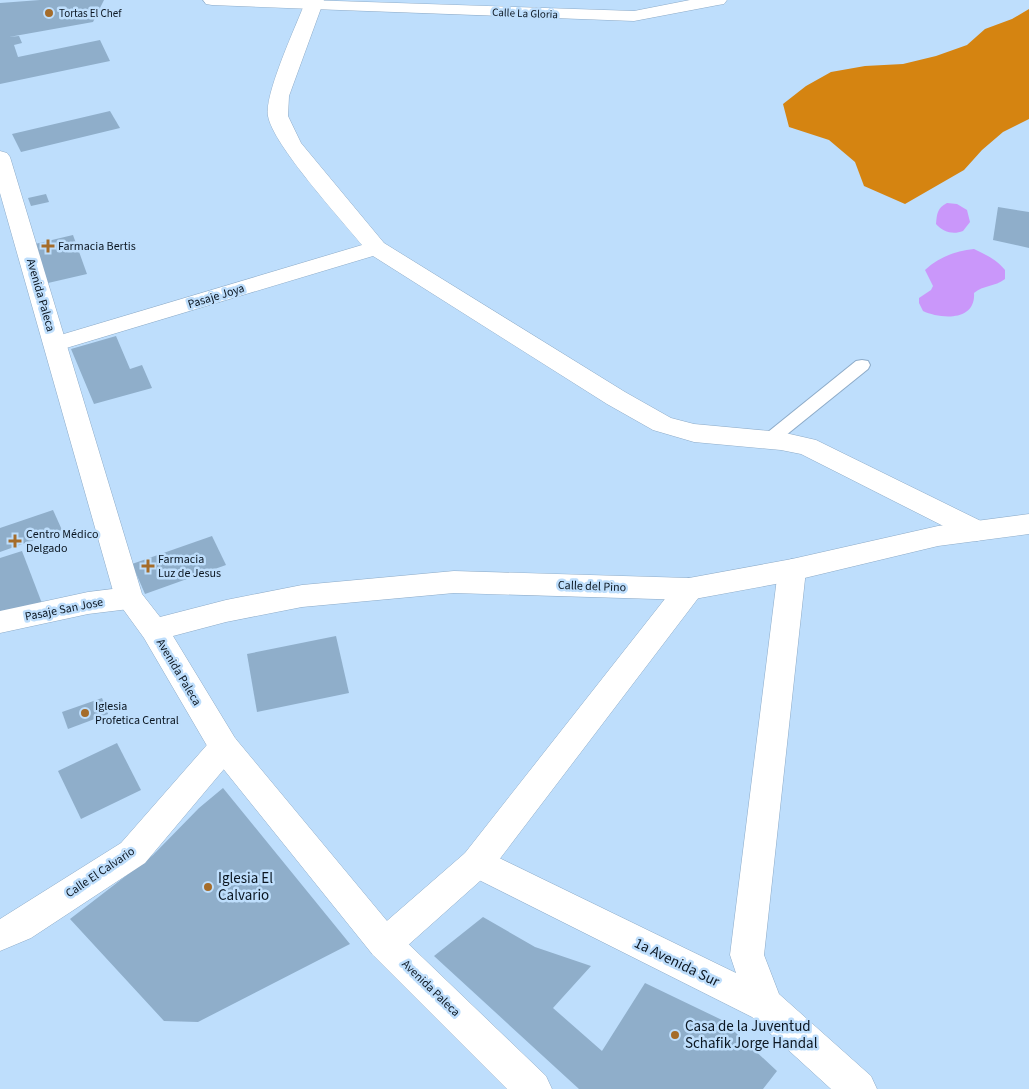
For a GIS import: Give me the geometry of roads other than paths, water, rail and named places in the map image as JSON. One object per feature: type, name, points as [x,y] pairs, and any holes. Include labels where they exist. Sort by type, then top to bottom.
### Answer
[{"type":"street","name":"Calle La Gloria","points":[[212,0],[314,2],[634,16],[718,0]]},
{"type":"street","points":[[314,2],[279,96],[278,116],[292,145],[376,248],[616,398],[662,424],[694,433],[769,440],[807,446],[977,532]]},
{"type":"street","name":"Avenida Paleca","points":[[0,157],[129,598],[154,630],[224,747],[385,944],[533,1089]]},
{"type":"street","name":"Pasaje Joya","points":[[55,344],[376,248]]},
{"type":"street","name":"Calle del Pino","points":[[154,630],[226,611],[302,596],[454,582],[689,589],[792,570],[938,536],[1029,524]]},
{"type":"street","points":[[765,1004],[747,955],[792,570]]},
{"type":"street","points":[[385,944],[477,864],[689,589]]},
{"type":"street","name":"Pasaje San Jose","points":[[0,622],[88,602],[129,598]]},
{"type":"street","name":"Calle El Calvario","points":[[0,935],[18,927],[132,853],[224,747]]},
{"type":"street","name":"1a Avenida Sur","points":[[477,864],[765,1004],[858,1089]]},
{"type":"lane","points":[[769,440],[862,365]]},
{"type":"place","name":"Tortas El Chef","points":[[49,13]]},
{"type":"place","name":"Farmacia Bertis","points":[[48,246]]},
{"type":"place","name":"Centro Médico Delgado","points":[[15,541]]},
{"type":"place","name":"Farmacia Luz de Jesus","points":[[148,566]]},
{"type":"place","name":"Iglesia Profetica Central","points":[[85,713]]},
{"type":"place","name":"Iglesia El Calvario","points":[[208,887]]},
{"type":"place","name":"Casa de la Juventud Schafik Jorge Handal","points":[[675,1035]]}]
